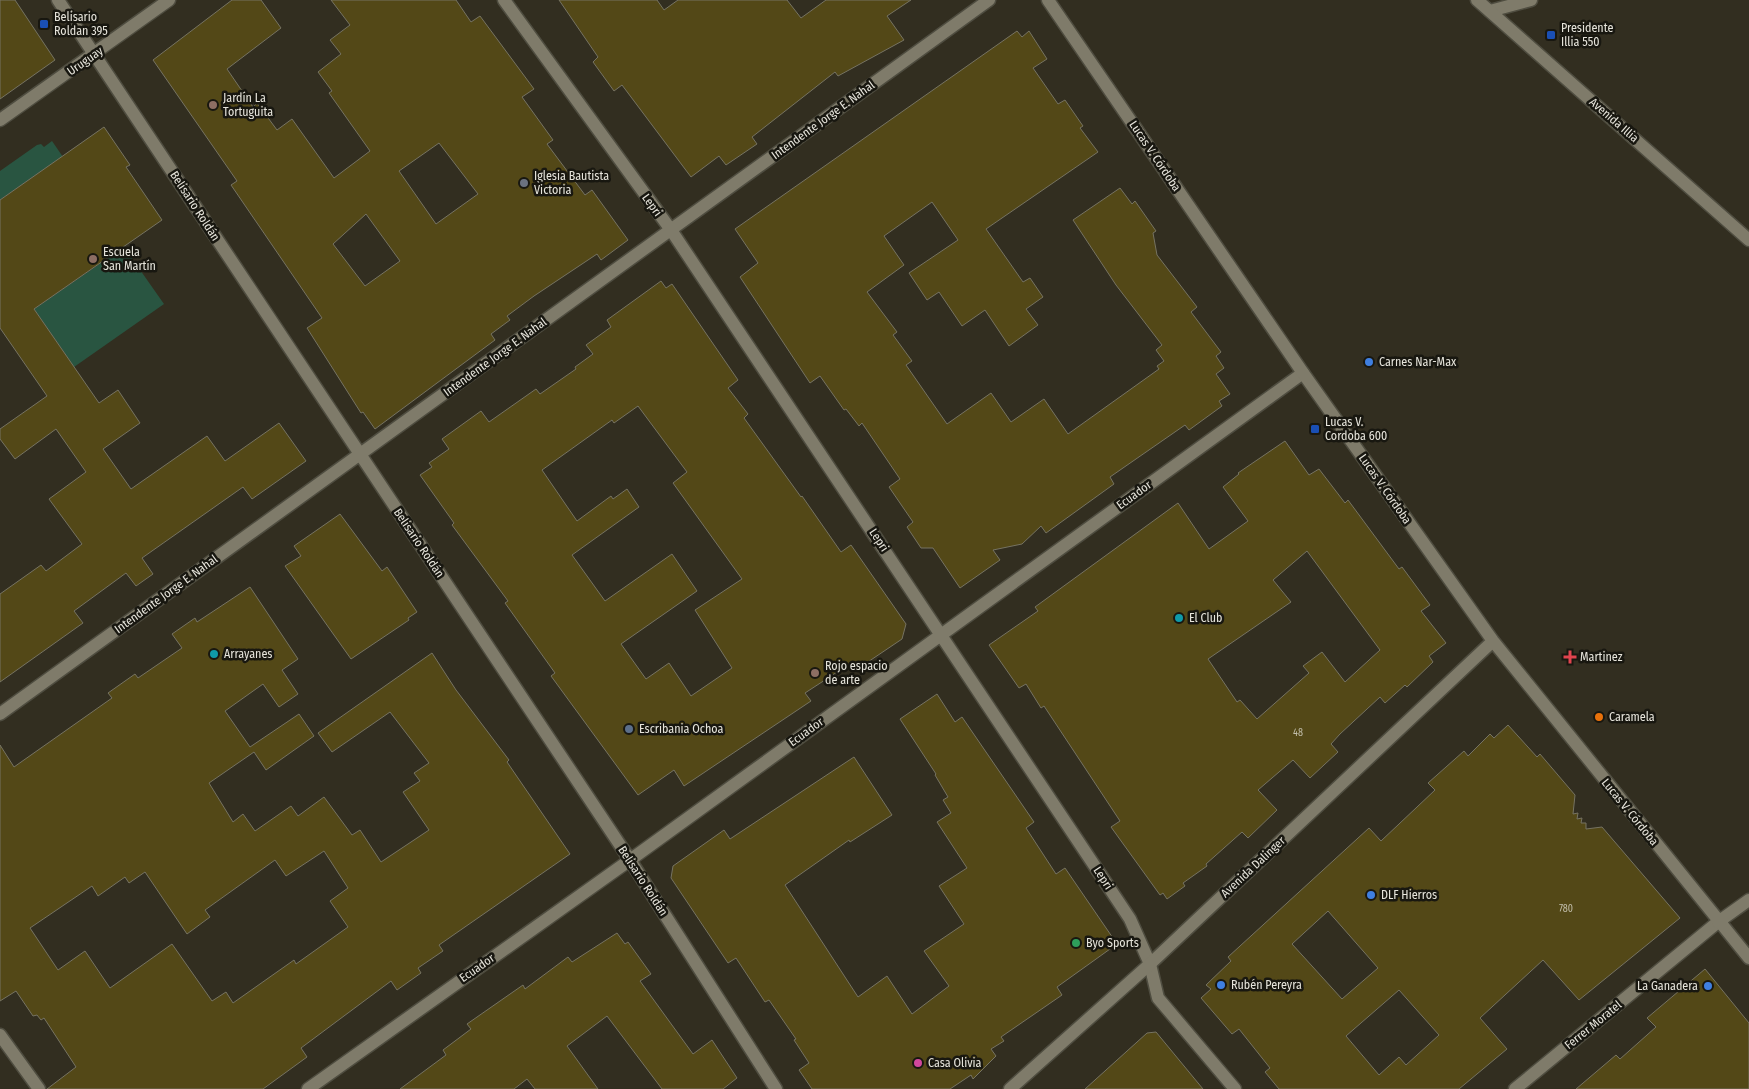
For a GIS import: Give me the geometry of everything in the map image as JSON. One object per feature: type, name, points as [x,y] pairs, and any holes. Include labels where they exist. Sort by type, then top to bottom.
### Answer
[{"type":"street","name":"Belisario Roldán","points":[[58,0],[630,860],[776,1089]]},
{"type":"street","name":"Uruguay","points":[[0,120],[169,0]]},
{"type":"street","name":"Lepri","points":[[504,0],[671,230],[942,634],[1130,919],[1150,964],[1158,998],[1235,1089]]},
{"type":"street","name":"Intendente Jorge E. Nahal","points":[[0,714],[989,0]]},
{"type":"street","name":"Lucas V. Córdoba","points":[[1048,0],[1303,373],[1493,641],[1749,958]]},
{"type":"street","name":"Avenida Illia","points":[[1477,0],[1749,240]]},
{"type":"street","points":[[1490,11],[1530,0]]},
{"type":"street","name":"Ecuador","points":[[308,1089],[630,860],[1303,373]]},
{"type":"street","name":"Avenida Dalinger","points":[[1010,1089],[1150,964],[1493,641]]},
{"type":"street","name":"Ferrer Moratel","points":[[1515,1089],[1718,922],[1749,900]]},
{"type":"street","points":[[0,1035],[40,1089]]},
{"type":"green space","points":[[52,141],[63,157],[0,200],[0,171],[37,145],[41,144],[44,147]]},
{"type":"green space","points":[[124,247],[164,304],[74,367],[34,309]]},
{"type":"building","points":[[0,0],[15,0],[55,60],[0,99]]},
{"type":"building","points":[[232,0],[261,0],[281,28],[227,69],[253,107],[257,103],[277,130],[292,119],[334,178],[370,151],[329,93],[332,91],[318,72],[341,54],[330,40],[350,25],[331,0],[456,0],[471,22],[480,16],[534,89],[522,97],[553,140],[547,144],[585,195],[592,190],[628,240],[601,260],[597,254],[507,316],[510,320],[491,334],[495,340],[375,429],[363,412],[361,413],[307,328],[322,318],[231,185],[237,181],[153,60]],"holes":[[[439,143],[478,194],[436,224],[399,171]],[[366,214],[400,261],[365,286],[333,244]]]},
{"type":"building","points":[[559,0],[657,0],[664,10],[678,0],[787,0],[801,18],[826,0],[911,0],[887,16],[904,40],[838,76],[835,72],[752,137],[757,144],[726,165],[719,156],[691,177],[622,85],[614,91],[593,62],[598,57]]},
{"type":"building","points":[[1017,31],[1022,37],[1029,31],[1047,59],[1033,68],[1058,104],[1065,100],[1083,126],[1080,128],[1098,152],[986,229],[1023,282],[1030,278],[1043,297],[1026,309],[1038,325],[1009,346],[985,310],[962,326],[939,292],[927,300],[909,273],[958,240],[932,202],[884,236],[904,265],[867,292],[897,332],[893,335],[912,361],[906,365],[947,424],[991,393],[1011,422],[1044,399],[1068,434],[1159,369],[1157,366],[1164,361],[1156,350],[1162,345],[1116,285],[1073,220],[1120,188],[1132,204],[1135,201],[1156,231],[1153,233],[1157,255],[1197,307],[1191,312],[1221,352],[1216,356],[1224,368],[1216,374],[1230,394],[1219,401],[1222,406],[1189,430],[1185,425],[1110,477],[1114,484],[1046,533],[1041,526],[1022,544],[993,550],[1000,560],[960,588],[933,548],[921,548],[907,527],[913,522],[889,487],[900,479],[862,423],[859,426],[846,409],[844,410],[820,376],[810,383],[740,277],[758,263],[735,229]]},
{"type":"building","points":[[104,127],[130,165],[126,167],[162,220],[34,309],[99,403],[118,390],[140,423],[103,449],[131,489],[207,436],[225,461],[279,423],[306,461],[252,499],[243,487],[142,558],[153,574],[136,586],[126,573],[74,611],[83,623],[0,682],[0,594],[41,565],[46,571],[82,544],[49,499],[86,472],[56,429],[15,459],[0,439],[0,429],[47,396],[0,328],[0,200]]},
{"type":"building","points":[[661,281],[666,288],[672,284],[738,380],[728,388],[748,414],[744,418],[841,552],[851,545],[906,624],[902,639],[856,670],[851,663],[805,693],[811,701],[684,786],[674,770],[638,795],[551,676],[555,673],[505,603],[508,601],[452,525],[454,523],[420,475],[432,467],[429,463],[449,449],[442,439],[481,411],[489,422],[536,389],[540,394],[576,369],[575,367],[593,354],[586,345],[611,327],[607,320]],"holes":[[[638,406],[687,472],[673,483],[742,579],[695,610],[732,668],[691,696],[669,663],[646,679],[621,644],[697,591],[672,554],[605,601],[572,555],[639,507],[627,489],[613,499],[611,496],[577,521],[542,470],[612,420],[614,423]]]},
{"type":"building","points":[[1285,441],[1309,475],[1319,469],[1345,503],[1348,500],[1399,569],[1402,567],[1430,605],[1421,611],[1446,643],[1429,656],[1433,662],[1407,687],[1405,685],[1385,703],[1380,697],[1340,734],[1331,744],[1338,752],[1310,778],[1293,760],[1258,790],[1277,810],[1248,838],[1242,832],[1206,864],[1207,866],[1183,883],[1185,886],[1167,899],[1163,893],[1160,895],[1111,827],[1120,821],[1044,706],[1041,708],[1026,684],[1019,688],[989,645],[1038,611],[1035,607],[1178,503],[1209,549],[1248,521],[1223,487],[1238,473]],"holes":[[[1307,551],[1380,650],[1345,682],[1322,652],[1303,666],[1309,673],[1257,719],[1240,700],[1237,702],[1208,659],[1291,602],[1273,580]]]},
{"type":"building","points":[[340,514],[382,571],[387,567],[417,612],[408,618],[409,620],[351,659],[285,566],[301,556],[294,546]]},
{"type":"building","points":[[250,587],[298,659],[282,670],[298,694],[279,707],[263,684],[225,711],[250,747],[299,714],[314,736],[266,770],[254,752],[209,783],[233,822],[243,814],[255,831],[291,806],[298,816],[324,797],[352,835],[360,830],[381,862],[429,830],[403,792],[420,781],[414,773],[429,763],[390,712],[332,752],[318,733],[432,653],[456,690],[509,760],[507,762],[570,854],[439,945],[443,951],[418,968],[421,973],[397,990],[391,981],[301,1048],[307,1057],[263,1089],[47,1089],[76,1067],[44,1018],[41,1020],[37,1015],[33,1016],[16,991],[0,1001],[0,745],[14,767],[112,698],[108,693],[135,674],[138,678],[182,648],[172,634],[195,618],[197,622]],"holes":[[[324,851],[348,888],[330,901],[348,927],[296,964],[294,960],[233,1003],[226,992],[212,1001],[172,944],[110,988],[85,951],[58,970],[30,928],[92,886],[98,896],[125,877],[129,883],[145,872],[187,934],[210,917],[205,910],[275,860],[286,876]]]},
{"type":"building","points":[[937,694],[955,722],[962,717],[1034,822],[1026,828],[1056,874],[1065,868],[1117,944],[1057,987],[1062,995],[1001,1037],[1004,1041],[991,1049],[996,1056],[973,1079],[971,1075],[950,1089],[812,1089],[799,1070],[809,1063],[794,1040],[796,1039],[769,1000],[765,1002],[736,958],[728,963],[671,878],[673,866],[724,830],[730,839],[854,757],[892,815],[850,842],[849,840],[785,885],[858,997],[887,976],[912,1014],[949,986],[924,951],[964,924],[939,886],[967,868],[937,822],[951,813],[943,800],[948,797],[936,774],[900,719]]},
{"type":"building","points":[[1508,725],[1537,757],[1540,754],[1575,795],[1573,814],[1578,813],[1577,819],[1582,818],[1581,823],[1586,823],[1586,829],[1602,827],[1680,918],[1579,1000],[1543,960],[1480,1018],[1507,1049],[1459,1089],[1279,1089],[1265,1072],[1270,1068],[1239,1029],[1232,1034],[1201,998],[1211,989],[1206,985],[1231,961],[1228,957],[1369,828],[1381,841],[1435,790],[1428,783],[1464,751],[1468,756],[1490,734],[1494,738]],"holes":[[[1328,911],[1378,968],[1342,999],[1292,944]],[[1399,990],[1439,1035],[1406,1065],[1399,1057],[1379,1075],[1346,1036]]]},
{"type":"building","points":[[617,933],[625,944],[628,942],[651,974],[640,981],[693,1054],[712,1040],[737,1078],[723,1089],[662,1089],[607,1016],[567,1046],[598,1089],[535,1089],[527,1079],[514,1089],[400,1089],[446,1055],[443,1050],[471,1029],[467,1024],[523,985],[525,989],[568,957],[572,962]]},
{"type":"building","points":[[1705,969],[1749,1023],[1749,1089],[1576,1089],[1616,1055],[1620,1059],[1656,1027],[1647,1018]]},
{"type":"building","points":[[1156,1032],[1203,1089],[1085,1089],[1147,1033]]},
{"type":"place","name":"Belisario Roldan 395","points":[[44,24]]},
{"type":"place","name":"Presidente Illia 550","points":[[1551,35]]},
{"type":"place","name":"Jardín La Tortuguita","points":[[213,105]]},
{"type":"place","name":"Iglesia Bautista Victoria","points":[[524,183]]},
{"type":"place","name":"Escuela San Martín","points":[[93,259]]},
{"type":"place","name":"Carnes Nar-Max","points":[[1369,362]]},
{"type":"place","name":"Lucas V. Cordoba 600","points":[[1315,429]]},
{"type":"place","name":"El Club","points":[[1179,618]]},
{"type":"place","name":"Arrayanes","points":[[214,654]]},
{"type":"place","name":"Martinez","points":[[1570,657]]},
{"type":"place","name":"Rojo espacio de arte","points":[[815,673]]},
{"type":"place","name":"Caramela","points":[[1599,717]]},
{"type":"place","name":"Escribania Ochoa","points":[[629,729]]},
{"type":"place","name":"DLF Hierros","points":[[1371,895]]},
{"type":"place","name":"Byo Sports","points":[[1076,943]]},
{"type":"place","name":"Rubén Pereyra","points":[[1221,985]]},
{"type":"place","name":"La Ganadera","points":[[1708,986]]},
{"type":"place","name":"Casa Olivia","points":[[918,1063]]}]
